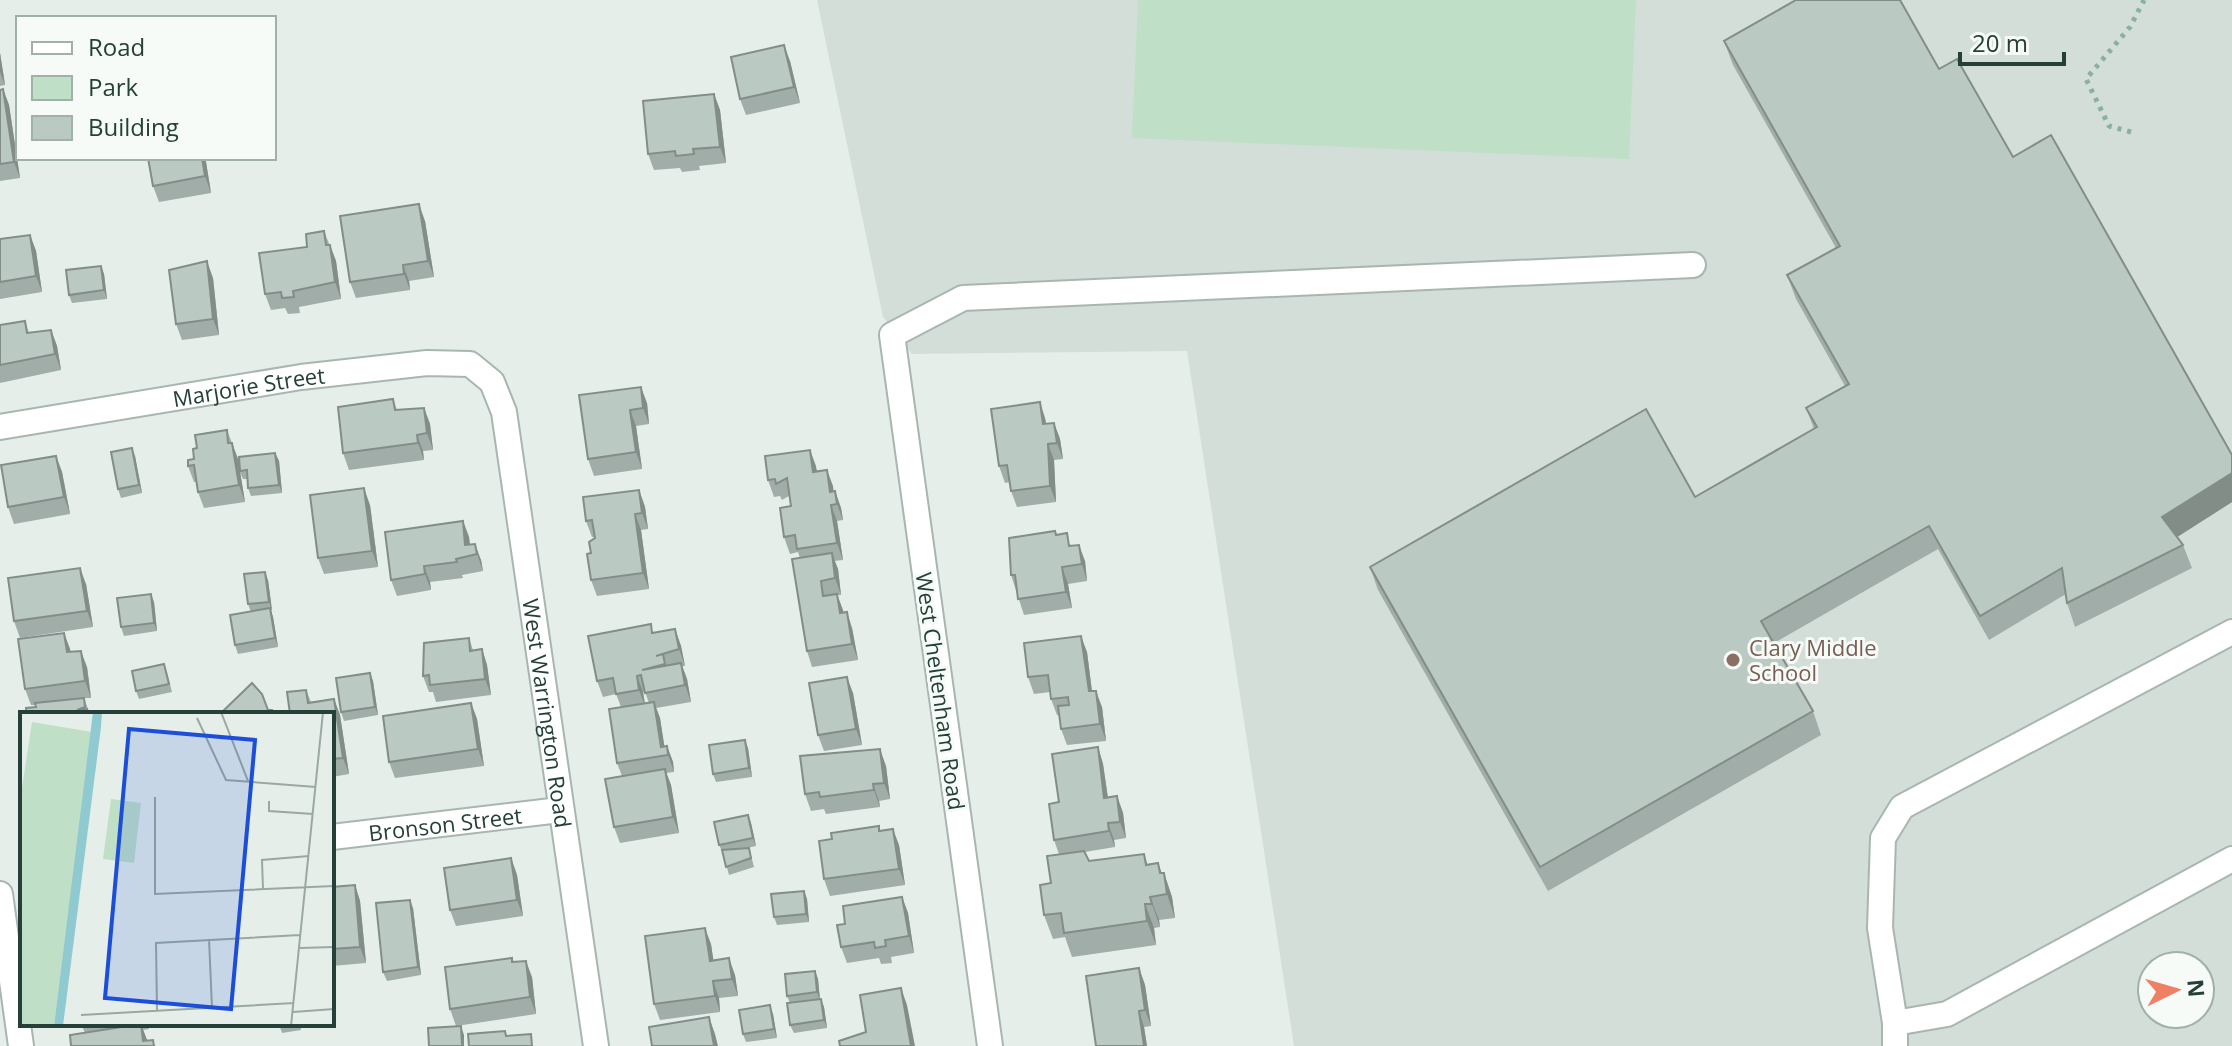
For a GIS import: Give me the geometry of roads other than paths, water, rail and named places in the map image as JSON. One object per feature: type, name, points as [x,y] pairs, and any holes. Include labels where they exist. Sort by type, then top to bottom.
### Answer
[{"type":"street","name":"West Cheltenham Road","points":[[990,1046],[892,335],[963,298],[1693,265]]},
{"type":"street","name":"Marjorie Street","points":[[0,427],[301,377],[427,363],[470,364],[492,382]]},
{"type":"street","name":"West Warrington Road","points":[[492,382],[504,412],[596,1046]]},
{"type":"street","points":[[2232,632],[1902,807],[1883,838],[1880,928],[1895,1034],[1947,1014],[2232,859]]},
{"type":"street","name":"Bronson Street","points":[[334,837],[560,810]]},
{"type":"street","points":[[20,886],[0,891],[21,1046]]},
{"type":"place","name":"Clary Middle School","points":[[1733,660]]}]
